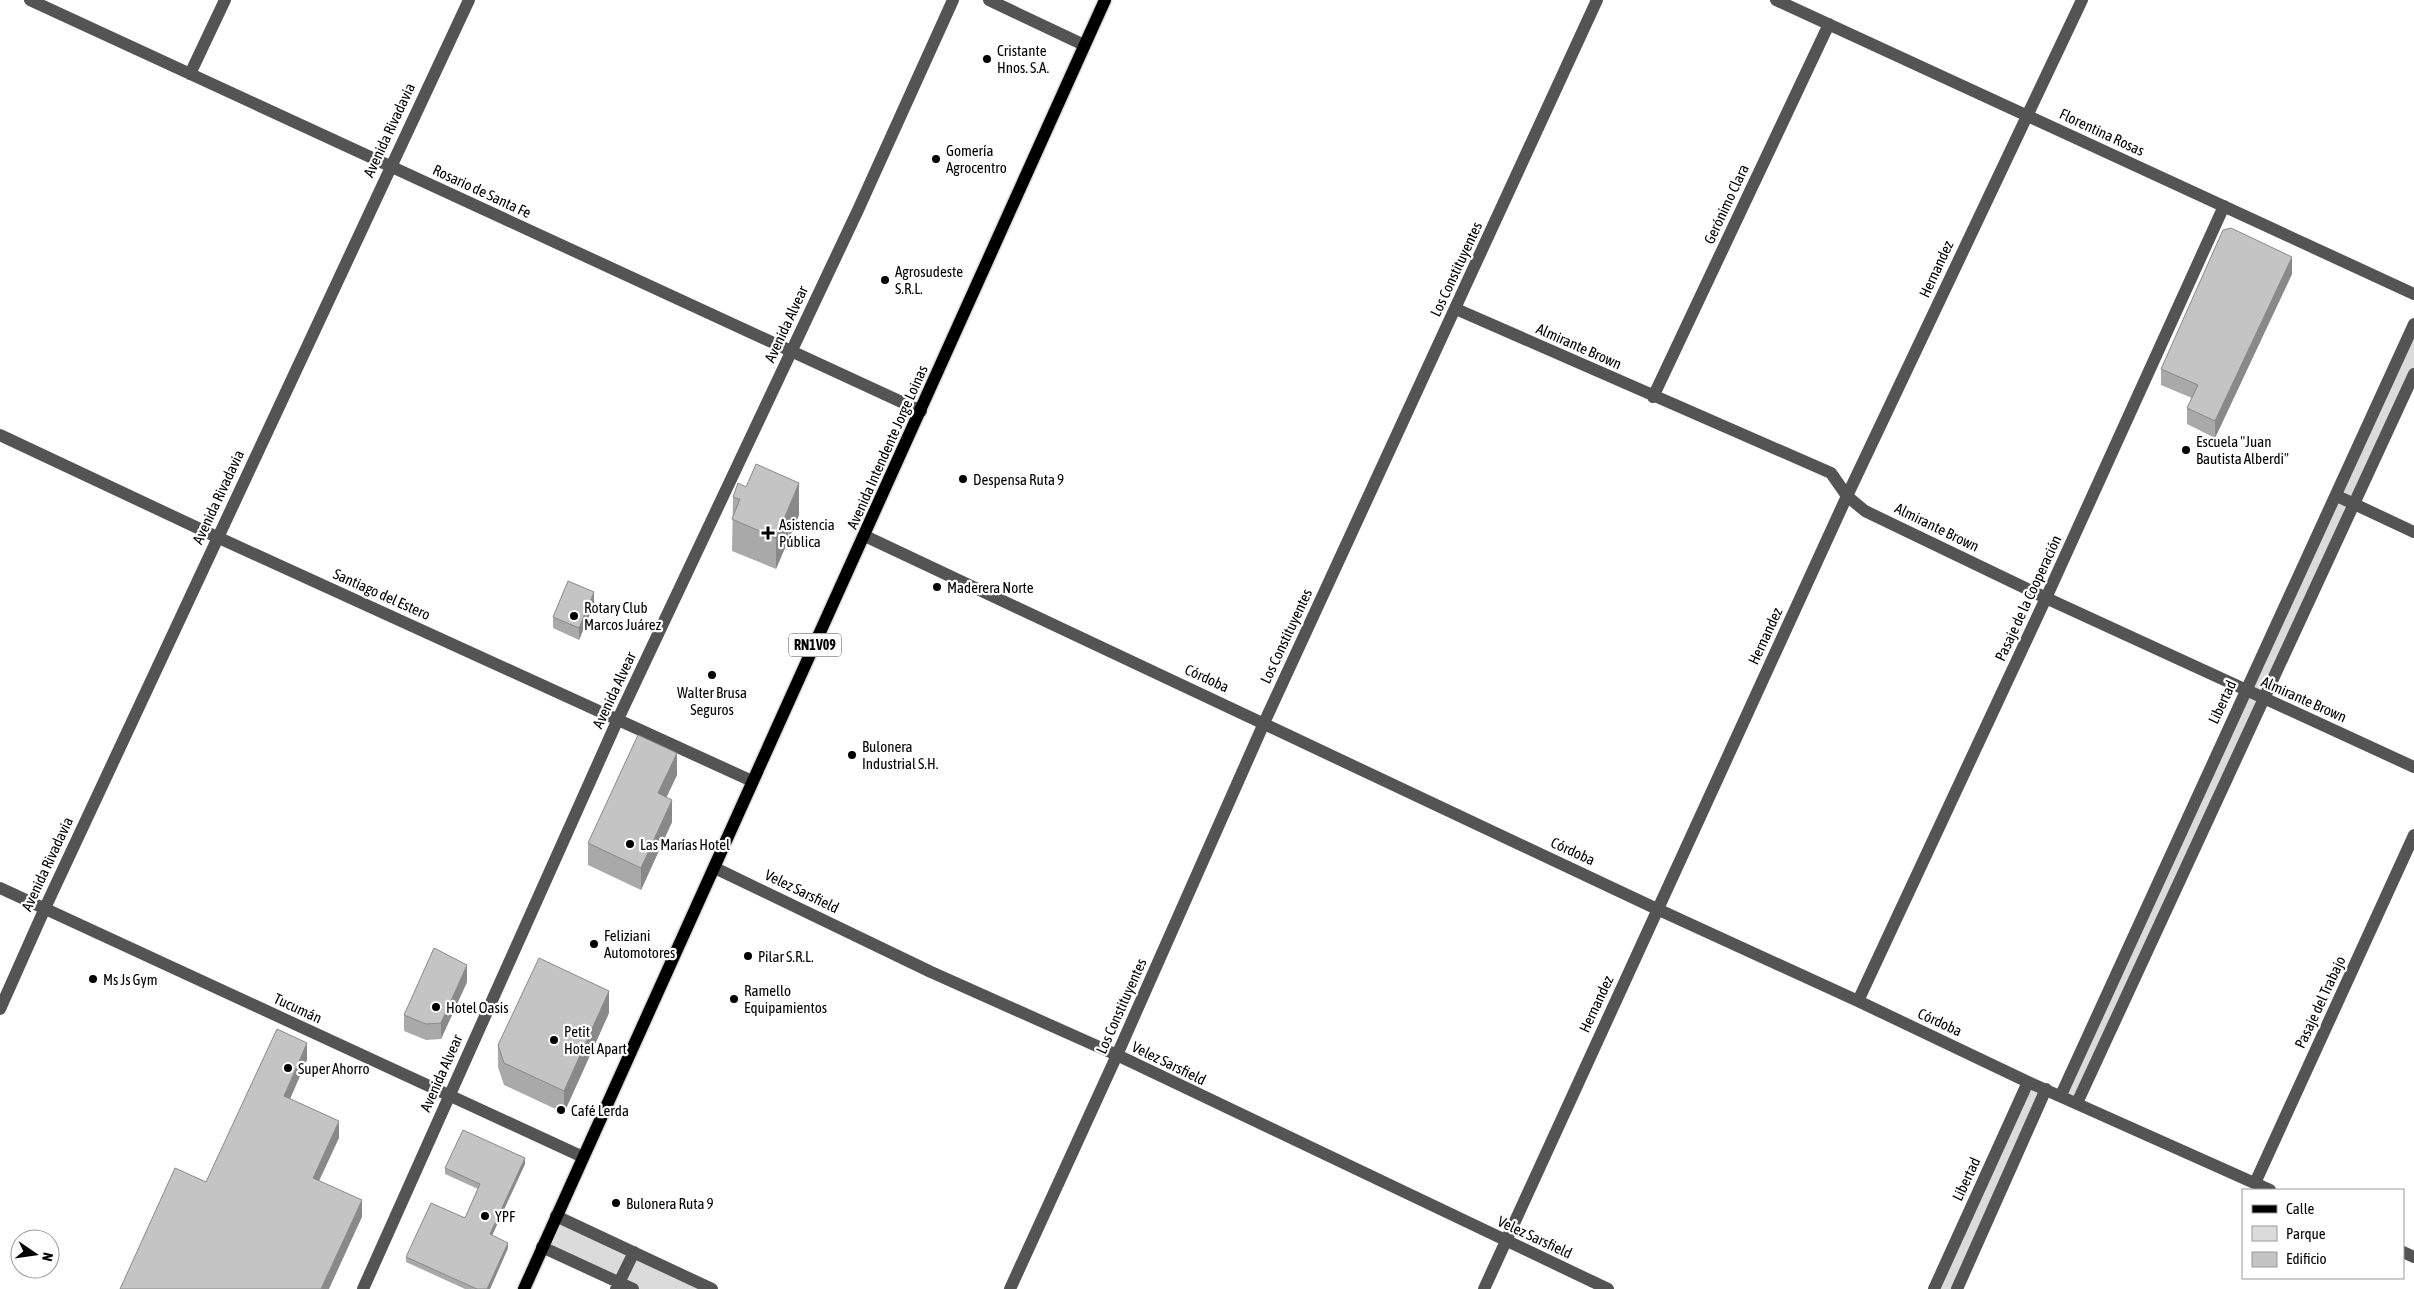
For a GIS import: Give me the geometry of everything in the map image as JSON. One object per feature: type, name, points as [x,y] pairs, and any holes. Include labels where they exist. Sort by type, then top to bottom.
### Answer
[{"type":"main road","name":"Avenida Intendente Jorge Loinas","points":[[524,1289],[715,868],[752,781],[921,411],[1104,0]]},
{"type":"street","name":"Rosario de Santa Fe","points":[[30,0],[921,411]]},
{"type":"street","points":[[190,74],[224,0]]},
{"type":"street","name":"Avenida Rivadavia","points":[[0,1009],[217,537],[468,0]]},
{"type":"street","name":"Avenida Alvear","points":[[363,1289],[618,719],[858,210],[953,0]]},
{"type":"street","points":[[989,0],[1084,45]]},
{"type":"street","name":"Los Constituyentes","points":[[1010,1289],[1117,1056],[1264,723],[1597,0]]},
{"type":"street","name":"Florentina Rosas","points":[[1776,0],[2414,294]]},
{"type":"street","name":"Hernandez","points":[[1484,1289],[1847,496],[2082,0]]},
{"type":"street","name":"Gerónimo Clara","points":[[1653,397],[1829,24]]},
{"type":"street","name":"Pasaje de la Cooperación","points":[[1858,1001],[2046,598],[2224,206]]},
{"type":"street","name":"Almirante Brown","points":[[1456,309],[1653,397],[1831,473],[1847,496],[1865,510],[2046,598],[2414,767]]},
{"type":"street","name":"Libertad","points":[[2061,1095],[2245,690],[2337,496],[2414,324]]},
{"type":"street","points":[[2078,1103],[2263,698],[2414,374]]},
{"type":"street","name":"Santiago del Estero","points":[[0,435],[217,537],[752,781]]},
{"type":"street","points":[[2337,496],[2414,532]]},
{"type":"street","name":"Córdoba","points":[[864,536],[2028,1082],[2061,1095],[2268,1189]]},
{"type":"street","name":"Pasaje del Trabajo","points":[[2255,1183],[2414,835]]},
{"type":"street","name":"Velez Sarsfield","points":[[715,868],[931,972],[1117,1056],[1608,1289]]},
{"type":"street","name":"Tucumán","points":[[0,888],[583,1157]]},
{"type":"street","name":"Libertad","points":[[1934,1289],[2028,1082]]},
{"type":"street","points":[[1957,1289],[2046,1089]]},
{"type":"street","points":[[556,1216],[712,1289]]},
{"type":"street","points":[[542,1248],[618,1286],[633,1289]]},
{"type":"street","points":[[618,1286],[634,1252]]},
{"type":"green space","points":[[2414,324],[2414,374],[2077,1103],[2061,1095]]},
{"type":"green space","points":[[2028,1082],[2046,1089],[1957,1289],[1934,1289]]},
{"type":"green space","points":[[556,1216],[712,1289],[633,1289],[542,1247]]},
{"type":"building","points":[[2231,228],[2292,257],[2215,421],[2187,408],[2198,385],[2161,369],[2223,230]]},
{"type":"building","points":[[756,464],[799,483],[776,538],[732,519],[740,499],[733,497],[738,483],[746,487]]},
{"type":"building","name":"Rotary Club Marcos Juárez","points":[[568,581],[594,592],[579,628],[553,617]]},
{"type":"building","name":"Las Marías Hotel","points":[[638,735],[677,753],[658,793],[672,800],[641,868],[588,843]]},
{"type":"building","name":"Hotel Oasis","points":[[434,948],[467,965],[441,1023],[426,1024],[404,1015]]},
{"type":"building","name":"Petit Hotel Apart","points":[[539,958],[609,991],[564,1091],[504,1063],[498,1045]]},
{"type":"building","points":[[277,1029],[307,1043],[284,1096],[339,1121],[313,1178],[362,1200],[321,1289],[120,1289],[175,1168],[206,1182]]},
{"type":"building","name":"YPF","points":[[463,1130],[525,1158],[490,1234],[508,1243],[487,1289],[477,1289],[406,1257],[431,1203],[465,1218],[480,1184],[445,1168]]},
{"type":"place","name":"Cristante Hnos. S.A.","points":[[987,59]]},
{"type":"place","name":"Gomería Agrocentro","points":[[936,159]]},
{"type":"place","name":"Agrosudeste S.R.L.","points":[[885,280]]},
{"type":"place","name":"Escuela \"Juan Bautista Alberdi\"","points":[[2186,450]]},
{"type":"place","name":"Despensa Ruta 9","points":[[963,479]]},
{"type":"place","name":"Asistencia Pública","points":[[768,533]]},
{"type":"place","name":"Maderera Norte","points":[[937,587]]},
{"type":"place","name":"Rotary Club Marcos Juárez","points":[[574,616]]},
{"type":"place","name":"Walter Brusa Seguros","points":[[712,675]]},
{"type":"place","name":"Bulonera Industrial S.H.","points":[[852,755]]},
{"type":"place","name":"Las Marías Hotel","points":[[630,844]]},
{"type":"place","name":"Feliziani Automotores","points":[[594,944]]},
{"type":"place","name":"Pilar S.R.L.","points":[[748,956]]},
{"type":"place","name":"Ms Js Gym","points":[[93,979]]},
{"type":"place","name":"Ramello Equipamientos","points":[[734,999]]},
{"type":"place","name":"Hotel Oasis","points":[[436,1007]]},
{"type":"place","name":"Petit Hotel Apart","points":[[554,1040]]},
{"type":"place","name":"Super Ahorro","points":[[288,1068]]},
{"type":"place","name":"Café Lerda","points":[[561,1110]]},
{"type":"place","name":"Bulonera Ruta 9","points":[[616,1203]]},
{"type":"place","name":"YPF","points":[[485,1216]]}]
